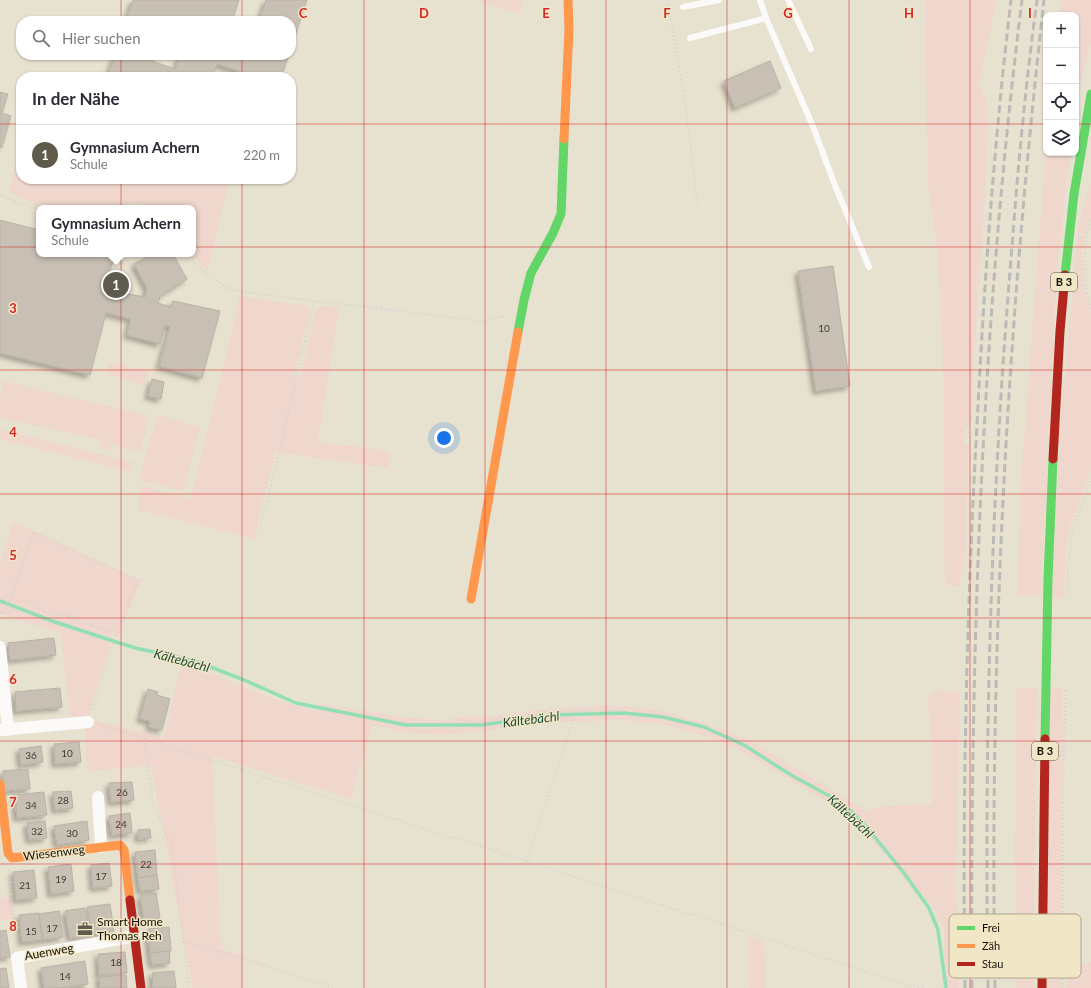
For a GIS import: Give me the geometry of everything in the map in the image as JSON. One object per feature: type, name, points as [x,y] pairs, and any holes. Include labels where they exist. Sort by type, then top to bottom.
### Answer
[{"type":"street","points":[[471,599],[524,300],[531,273],[553,233],[561,214],[569,29],[568,0]]},
{"type":"street","name":"B 3","points":[[1043,914],[1046,629],[1050,521],[1062,302],[1072,212],[1087,143],[1091,94]]},
{"type":"street","points":[[1072,212],[1084,192]]},
{"type":"street","points":[[0,647],[4,730],[88,722]]},
{"type":"street","name":"Wiesenweg","points":[[0,784],[8,853],[12,858],[120,845]]},
{"type":"street","name":"Wiesenweg","points":[[98,797],[101,847]]},
{"type":"street","points":[[120,845],[124,850],[141,988]]},
{"type":"street","name":"Auenweg","points":[[21,988],[17,958],[134,936]]},
{"type":"street","name":"B 3","points":[[1042,978],[1042,988]]},
{"type":"lane","points":[[683,7],[718,0]]},
{"type":"lane","points":[[760,0],[766,18],[814,129],[834,183],[870,267]]},
{"type":"lane","points":[[788,0],[811,49]]},
{"type":"lane","points":[[690,38],[766,18]]},
{"type":"path","points":[[667,0],[676,47],[694,169],[697,205]]},
{"type":"path","points":[[0,195],[36,208]]},
{"type":"path","points":[[1091,222],[1088,227],[1085,241],[1085,262],[1086,280],[1091,309]]},
{"type":"path","points":[[189,257],[225,287],[241,292],[480,322],[510,316]]},
{"type":"path","points":[[259,532],[282,441],[314,302]]},
{"type":"path","points":[[1068,595],[1068,563],[1073,530],[1091,479]]},
{"type":"path","points":[[0,614],[4,612],[10,601],[34,532],[138,580],[117,632],[88,722],[144,738],[528,861],[884,978],[923,988]]},
{"type":"path","points":[[10,601],[36,602],[45,612],[66,615],[94,627],[117,632]]},
{"type":"path","points":[[1063,914],[1064,742],[1066,690]]},
{"type":"path","points":[[453,719],[477,723],[507,717],[573,711],[623,710]]},
{"type":"path","points":[[528,861],[573,720],[573,711]]},
{"type":"path","points":[[144,738],[153,803],[172,848],[189,988]]},
{"type":"path","points":[[120,845],[168,839]]},
{"type":"path","points":[[8,853],[17,958]]},
{"type":"path","points":[[183,941],[255,962],[335,988]]},
{"type":"path","points":[[1062,978],[1062,988]]},
{"type":"shaded area","points":[[478,0],[521,0],[521,14]]},
{"type":"shaded area","points":[[925,0],[997,0],[979,85],[988,104],[986,186],[984,187],[983,191],[985,192],[979,286],[976,286],[975,290],[978,292],[970,426],[965,427],[964,444],[969,445],[964,570],[961,571],[960,587],[945,584],[943,353],[937,247],[928,185]]},
{"type":"shaded area","points":[[1061,0],[1091,0],[1091,43],[1079,97],[1079,12],[1059,12]]},
{"type":"shaded area","points":[[1045,156],[1070,156],[1057,267],[1041,596],[1017,595],[1021,480]]},
{"type":"shaded area","points":[[16,164],[16,184],[228,184],[208,271],[195,257],[196,205],[142,205],[130,202],[130,205],[38,205],[9,192]]},
{"type":"shaded area","points":[[1091,182],[1091,217],[1085,232],[1082,256],[1084,290],[1091,314],[1091,471],[1069,529],[1066,549],[1064,599],[1052,598],[1060,430],[1079,222]]},
{"type":"shaded area","points":[[240,296],[307,306],[310,311],[294,377],[300,378],[316,309],[321,306],[339,308],[318,442],[391,451],[387,468],[276,452],[261,507],[255,539],[138,510],[141,486],[191,499]]},
{"type":"shaded area","points":[[110,363],[148,371],[143,386],[106,373]]},
{"type":"shaded area","points":[[4,381],[149,415],[141,452],[110,445],[109,450],[99,448],[101,440],[0,418],[0,395]]},
{"type":"shaded area","points":[[157,415],[201,427],[183,491],[139,480]]},
{"type":"shaded area","points":[[0,429],[133,463],[130,472],[0,439]]},
{"type":"shaded area","points":[[13,522],[141,581],[119,635],[112,634],[108,653],[88,716],[70,721],[61,633],[0,614],[0,563]]},
{"type":"shaded area","points":[[182,662],[266,696],[315,711],[319,704],[411,718],[451,721],[463,716],[479,718],[523,712],[600,705],[634,707],[667,712],[719,728],[752,742],[868,812],[877,807],[932,803],[932,743],[927,698],[935,691],[960,692],[956,889],[957,914],[949,914],[949,978],[959,978],[959,988],[943,988],[944,931],[939,916],[920,890],[916,895],[883,852],[857,824],[839,809],[737,748],[713,738],[666,725],[624,720],[556,722],[445,735],[406,733],[372,725],[351,799],[212,756],[221,949],[241,955],[243,988],[193,988],[151,766],[87,771],[85,723],[95,721],[164,738]]},
{"type":"shaded area","points":[[1017,687],[1037,688],[1034,914],[1015,914]]},
{"type":"shaded area","points":[[1050,688],[1063,689],[1061,914],[1048,914]]},
{"type":"shaded area","points":[[12,896],[14,919],[0,921],[0,898]]},
{"type":"shaded area","points":[[748,936],[764,940],[766,988],[749,988]]},
{"type":"shaded area","points":[[1091,962],[1091,988],[1066,988],[1065,978],[1081,978],[1081,964]]},
{"type":"shaded area","points":[[1016,978],[1033,978],[1033,988],[1016,988]]},
{"type":"shaded area","points":[[1047,978],[1060,978],[1060,988],[1047,988]]},
{"type":"building","points":[[133,0],[239,0],[234,16],[128,16]]},
{"type":"building","points":[[266,0],[307,0],[296,33],[296,16],[261,16]]},
{"type":"building","points":[[113,60],[152,60],[175,69],[178,60],[287,60],[283,72],[242,72],[217,64],[215,72],[109,72]]},
{"type":"building","points":[[770,61],[781,88],[735,108],[724,81]]},
{"type":"building","points":[[0,92],[8,94],[2,113],[11,116],[2,147],[0,147]]},
{"type":"building","points":[[0,220],[36,229],[36,257],[114,257],[104,290],[145,297],[147,288],[134,264],[147,257],[175,257],[187,279],[160,296],[158,303],[171,307],[173,301],[220,311],[202,378],[159,366],[170,327],[165,325],[160,344],[127,335],[131,319],[106,313],[90,375],[0,353]]},
{"type":"building","points":[[833,266],[850,386],[816,391],[798,271]]},
{"type":"building","points":[[152,379],[164,382],[161,399],[148,396]]},
{"type":"building","points":[[54,638],[56,655],[10,660],[8,643]]},
{"type":"building","points":[[60,688],[62,707],[16,711],[15,692]]},
{"type":"building","points":[[148,689],[158,692],[157,695],[170,699],[162,730],[149,727],[150,721],[140,719]]},
{"type":"building","points":[[79,742],[81,762],[55,764],[54,744]]},
{"type":"building","points":[[41,746],[43,762],[21,765],[19,749]]},
{"type":"building","points":[[28,769],[30,789],[4,791],[3,771]]},
{"type":"building","points":[[132,782],[134,800],[111,802],[109,783]]},
{"type":"building","points":[[71,791],[73,808],[55,810],[53,792]]},
{"type":"building","points":[[44,792],[47,815],[17,818],[15,795]]},
{"type":"building","points":[[130,813],[132,833],[112,835],[109,816]]},
{"type":"building","points":[[45,821],[47,838],[29,840],[27,823]]},
{"type":"building","points":[[87,821],[89,840],[57,845],[54,826]]},
{"type":"building","points":[[150,829],[151,838],[138,839],[138,830]]},
{"type":"building","points":[[155,850],[157,875],[138,878],[135,852]]},
{"type":"building","points":[[109,863],[112,886],[93,888],[91,865]]},
{"type":"building","points":[[71,864],[74,891],[51,894],[48,867]]},
{"type":"building","points":[[34,870],[37,898],[16,900],[13,872]]},
{"type":"building","points":[[157,875],[159,889],[140,891],[138,878]]},
{"type":"building","points":[[156,893],[160,918],[144,921],[140,896]]},
{"type":"building","points":[[110,904],[114,931],[91,935],[87,907]]},
{"type":"building","points":[[85,908],[90,934],[70,938],[65,911]]},
{"type":"building","points":[[59,911],[63,937],[43,940],[39,914]]},
{"type":"building","points":[[39,913],[42,940],[22,942],[19,915]]},
{"type":"building","points":[[169,927],[171,951],[150,953],[148,929]]},
{"type":"building","points":[[6,930],[10,957],[0,958],[0,931]]},
{"type":"building","points":[[169,951],[170,963],[152,965],[150,953]]},
{"type":"building","points":[[125,952],[127,973],[99,975],[98,954]]},
{"type":"building","points":[[85,961],[88,984],[60,988],[44,988],[41,968]]},
{"type":"building","points":[[6,968],[9,988],[0,988],[0,969]]},
{"type":"building","points":[[174,971],[176,988],[153,988],[152,973]]},
{"type":"building","points":[[126,975],[127,988],[100,988],[99,977]]},
{"type":"waterway","name":"Kältebächl","points":[[0,601],[52,621],[135,648],[195,661],[244,680],[296,703],[406,725],[482,725],[553,715],[624,713],[663,717],[704,727],[744,745],[791,775],[835,799],[852,812],[869,830],[904,873],[929,908],[938,930],[946,988]]},
{"type":"railway","points":[[964,914],[966,697],[974,479],[991,203],[1011,0]]},
{"type":"railway","points":[[972,914],[973,741],[981,493],[997,246],[1008,123],[1022,0]]},
{"type":"railway","points":[[987,914],[988,710],[994,525],[999,432],[1014,216],[1037,0]]},
{"type":"railway","points":[[994,914],[995,741],[1003,493],[1020,246],[1044,0]]},
{"type":"railway","points":[[965,978],[965,988]]},
{"type":"railway","points":[[972,978],[972,988]]},
{"type":"railway","points":[[988,978],[988,988]]},
{"type":"railway","points":[[995,978],[995,988]]},
{"type":"traffic: fast","points":[[1065,275],[1074,194],[1091,94]]},
{"type":"traffic: fast","points":[[518,332],[531,273],[553,233],[561,214],[564,139]]},
{"type":"traffic: fast","points":[[1045,739],[1048,579],[1053,459]]},
{"type":"traffic: slow","points":[[564,139],[569,29],[568,0]]},
{"type":"traffic: slow","points":[[471,599],[518,332]]},
{"type":"traffic: slow","points":[[0,784],[8,853],[12,858],[120,845],[124,850],[130,900]]},
{"type":"traffic: jam","points":[[1053,459],[1060,331],[1065,275]]},
{"type":"traffic: jam","points":[[1043,914],[1045,739]]},
{"type":"traffic: jam","points":[[130,900],[141,988]]},
{"type":"traffic: jam","points":[[1042,978],[1042,988]]},
{"type":"place","name":"Gymnasium Achern","points":[[116,285]]},
{"type":"place","name":"Smart Home Thomas Reh","points":[[85,929]]}]
